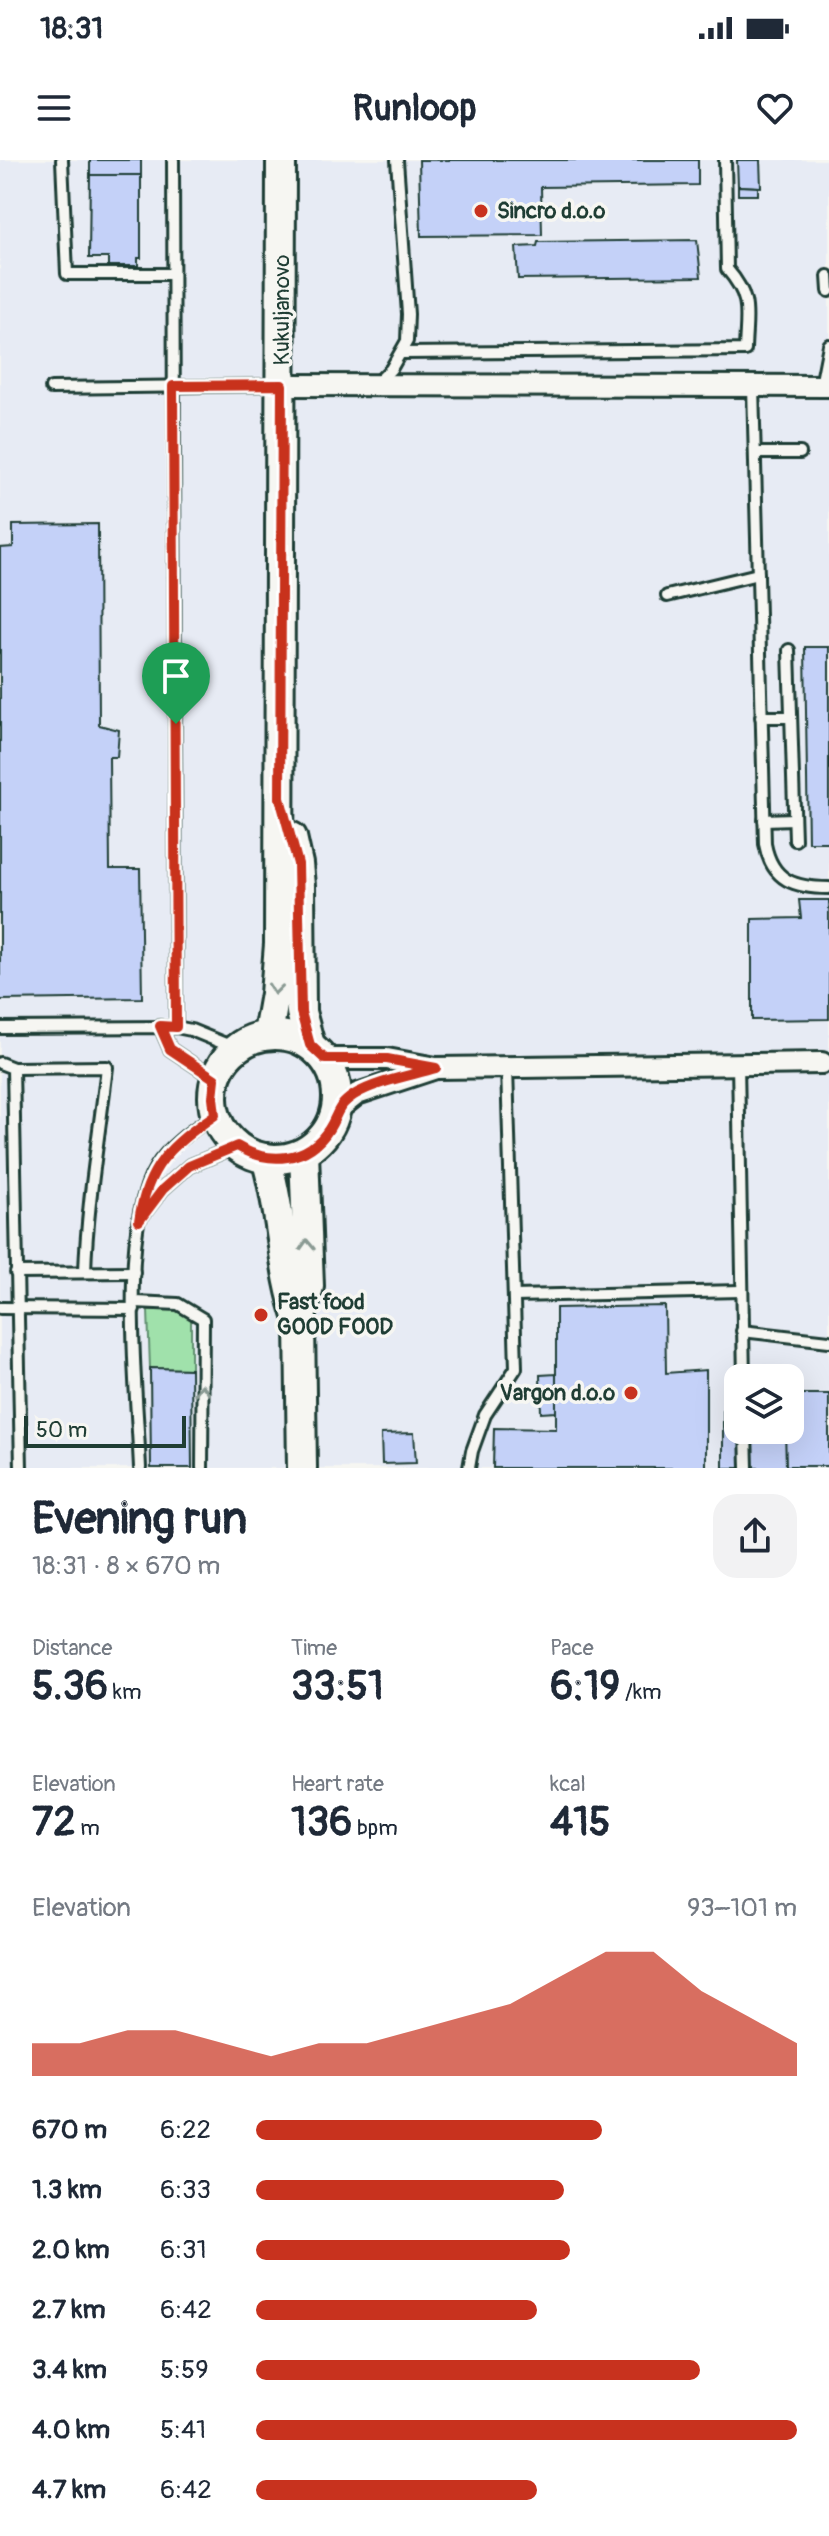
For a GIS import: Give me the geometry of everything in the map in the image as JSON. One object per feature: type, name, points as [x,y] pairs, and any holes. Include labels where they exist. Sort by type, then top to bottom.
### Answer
[{"type":"main road","name":"Kukuljanovo","points":[[268,1034],[279,944],[281,160]]},
{"type":"main road","points":[[280,798],[298,864],[301,1012],[318,1052],[334,1075],[338,1092],[337,1110],[319,1142],[304,1153],[285,1159],[251,1154],[228,1138],[215,1115],[213,1097],[215,1079],[235,1048],[268,1034],[290,1036],[318,1052]]},
{"type":"main road","points":[[302,1468],[300,1322],[309,1286],[304,1153]]},
{"type":"main road","points":[[266,1158],[280,1215],[289,1290],[300,1322]]},
{"type":"street","points":[[282,385],[825,386]]},
{"type":"street","points":[[318,1052],[436,1068],[822,1063]]},
{"type":"street","points":[[337,1110],[357,1094],[436,1068]]},
{"type":"lane","points":[[62,160],[67,274],[173,274]]},
{"type":"lane","points":[[173,160],[176,1027]]},
{"type":"lane","points":[[375,385],[391,369],[407,341],[408,314],[397,160]]},
{"type":"lane","points":[[402,353],[745,350],[747,299],[740,284],[727,269],[725,160]]},
{"type":"lane","points":[[828,276],[829,291]]},
{"type":"lane","points":[[825,386],[829,345]]},
{"type":"lane","points":[[51,388],[282,385]]},
{"type":"lane","points":[[753,386],[767,858],[785,880],[799,886],[829,888]]},
{"type":"lane","points":[[755,453],[800,453]]},
{"type":"lane","points":[[667,596],[758,574]]},
{"type":"lane","points":[[789,650],[795,840]]},
{"type":"lane","points":[[761,717],[791,717]]},
{"type":"lane","points":[[764,820],[794,819]]},
{"type":"lane","points":[[160,1026],[170,1049],[215,1079]]},
{"type":"lane","points":[[0,1028],[176,1027],[235,1048]]},
{"type":"lane","points":[[0,1063],[13,1068],[107,1067],[87,1218],[85,1272]]},
{"type":"lane","points":[[738,1064],[743,1364]]},
{"type":"lane","points":[[13,1068],[21,1468]]},
{"type":"lane","points":[[469,1468],[485,1415],[516,1368],[507,1068]]},
{"type":"lane","points":[[140,1468],[134,1272],[143,1194],[157,1166],[179,1139],[215,1115]]},
{"type":"lane","points":[[139,1221],[163,1189],[189,1166],[237,1146]]},
{"type":"lane","points":[[16,1273],[134,1272]]},
{"type":"lane","points":[[514,1296],[741,1291]]},
{"type":"lane","points":[[0,1308],[178,1304],[203,1319],[202,1468]]},
{"type":"lane","points":[[742,1331],[829,1341]]},
{"type":"lane","points":[[746,1444],[747,1468]]},
{"type":"shaded area","points":[[0,160],[829,160],[829,1468],[0,1468]]},
{"type":"green space","points":[[148,1310],[179,1310],[191,1315],[191,1369],[150,1368]]},
{"type":"building","points":[[90,160],[141,160],[141,175],[90,175]]},
{"type":"building","name":"Sincro d.o.o","points":[[419,160],[698,160],[698,185],[541,187],[542,235],[421,236]]},
{"type":"building","points":[[737,160],[760,160],[761,187],[738,186]]},
{"type":"building","points":[[90,175],[141,175],[141,258],[138,258],[138,266],[108,266],[108,258],[89,258]]},
{"type":"building","points":[[738,186],[758,187],[758,195],[738,195]]},
{"type":"building","points":[[697,240],[701,277],[518,279],[516,247],[537,246],[538,242]]},
{"type":"building","points":[[98,524],[99,725],[119,730],[117,757],[109,757],[110,869],[140,869],[142,998],[0,1000],[0,548],[13,547],[13,525]]},
{"type":"building","points":[[805,647],[829,647],[829,842],[808,842]]},
{"type":"building","points":[[799,900],[829,900],[829,1019],[752,1020],[752,919],[801,918]]},
{"type":"building","name":"Vargon d.o.o","points":[[665,1306],[666,1373],[706,1370],[706,1468],[493,1468],[494,1428],[556,1429],[556,1308]]},
{"type":"building","points":[[150,1368],[191,1369],[192,1468],[151,1468]]},
{"type":"building","points":[[556,1374],[556,1412],[541,1413],[540,1375]]},
{"type":"building","points":[[723,1389],[724,1444],[787,1444],[786,1468],[723,1468]]},
{"type":"building","points":[[804,1394],[829,1394],[829,1466],[786,1466],[785,1444],[804,1444]]},
{"type":"building","points":[[414,1433],[416,1463],[382,1464],[381,1434]]},
{"type":"place","name":"Sincro d.o.o","points":[[481,211]]},
{"type":"place","name":"Fast food GOOD FOOD","points":[[261,1315]]},
{"type":"place","name":"Vargon d.o.o","points":[[631,1393]]},
{"type":"route","points":[[282,385],[280,798],[298,864],[301,1012],[310,1045],[325,1059],[387,1059],[436,1068],[357,1094],[337,1110],[319,1142],[304,1153],[285,1159],[266,1158],[237,1146],[189,1166],[163,1189],[139,1221],[143,1194],[157,1166],[179,1139],[215,1115],[215,1079],[170,1049],[160,1026],[176,1027],[176,724],[173,386],[282,385]]}]
